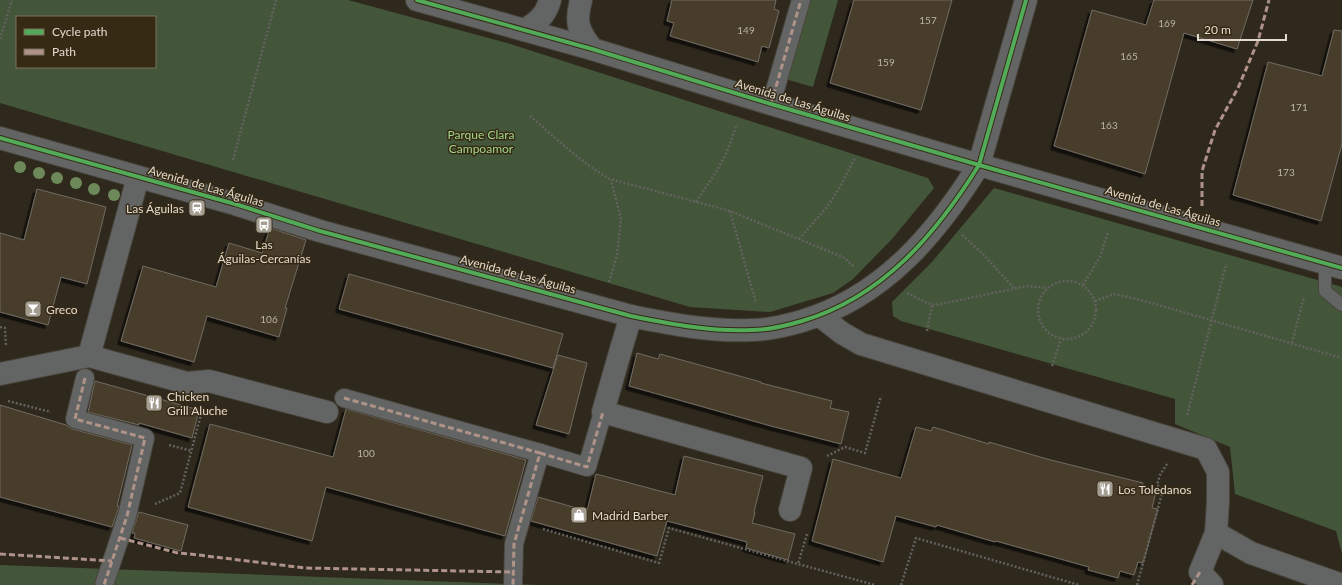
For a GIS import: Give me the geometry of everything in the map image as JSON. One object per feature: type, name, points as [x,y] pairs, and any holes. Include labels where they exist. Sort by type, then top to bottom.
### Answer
[{"type":"street","name":"Avenida de Las Águilas","points":[[417,0],[592,49],[771,104],[979,165],[1334,266]]},
{"type":"street","points":[[524,30],[540,20],[548,7],[550,0]]},
{"type":"street","points":[[581,0],[578,13],[579,25],[584,38],[592,49]]},
{"type":"street","points":[[771,104],[801,0]]},
{"type":"street","name":"Avenida de Las Águilas","points":[[0,138],[234,204],[320,230],[632,316],[676,325],[713,330],[752,330],[782,327],[820,316],[847,303],[872,288],[896,269],[931,232],[964,188],[979,165],[1026,0]]},
{"type":"street","name":"Avenida de Las Águilas","points":[[89,356],[138,177]]},
{"type":"street","points":[[344,398],[587,467],[620,349],[632,316]]},
{"type":"street","points":[[820,316],[842,333],[861,344],[1206,449],[1218,472],[1218,501],[1216,533],[1200,572],[1212,585]]},
{"type":"street","points":[[0,374],[89,356],[188,383],[209,381],[327,412]]},
{"type":"street","points":[[85,378],[75,419],[145,438],[127,516],[104,585]]},
{"type":"street","points":[[603,412],[801,468],[790,510]]},
{"type":"street","points":[[513,585],[514,544],[540,453]]},
{"type":"street","points":[[1216,533],[1251,553],[1342,585]]},
{"type":"lane","points":[[1334,266],[1325,292],[1342,305]]},
{"type":"path","points":[[0,39],[12,0]]},
{"type":"path","points":[[234,160],[276,0]]},
{"type":"path","points":[[530,116],[585,162],[599,173],[610,179],[730,211],[845,258],[859,271]]},
{"type":"path","points":[[696,202],[727,152],[737,124]]},
{"type":"path","points":[[799,238],[827,207],[855,158]]},
{"type":"path","points":[[608,284],[617,255],[621,219],[610,179]]},
{"type":"path","points":[[730,211],[756,304]]},
{"type":"path","points":[[1082,285],[1100,257],[1108,232]]},
{"type":"path","points":[[960,233],[982,253],[1014,288]]},
{"type":"path","points":[[1172,439],[1212,320],[1226,265]]},
{"type":"path","points":[[1064,281],[1082,285],[1090,292],[1095,301],[1096,311],[1094,321],[1089,330],[1080,336],[1071,339],[1052,336],[1045,330],[1039,318],[1038,304],[1041,295],[1047,288],[1055,283],[1064,281]]},
{"type":"path","points":[[901,293],[911,295],[932,305],[1027,286],[1047,288]]},
{"type":"path","points":[[1292,343],[1306,289]]},
{"type":"path","points":[[1095,301],[1114,294],[1141,300],[1342,358]]},
{"type":"path","points":[[927,331],[932,305]]},
{"type":"path","points":[[0,326],[5,328],[6,349]]},
{"type":"path","points":[[1052,366],[1061,338]]},
{"type":"path","points":[[828,456],[845,447],[865,453],[881,396]]},
{"type":"path","points":[[7,400],[75,419]]},
{"type":"path","points":[[127,516],[180,493],[204,406]]},
{"type":"path","points":[[1137,585],[1163,490],[1157,485],[1160,475]]},
{"type":"path","points":[[520,523],[659,563],[669,528],[875,585]]},
{"type":"path","points":[[798,564],[807,534]]},
{"type":"path","points":[[902,585],[916,538],[1079,585]]},
{"type":"green space","name":"Parque Clara Campoamor","points":[[0,0],[348,0],[507,43],[928,178],[934,188],[892,239],[853,279],[833,293],[770,312],[690,307],[0,103]]},
{"type":"green space","points":[[805,0],[838,0],[813,87],[782,78]]},
{"type":"green space","points":[[994,188],[1342,287],[1342,554],[1336,531],[1235,494],[1230,447],[1175,424],[1175,399],[901,321],[893,316],[892,302],[932,262]]},
{"type":"green space","points":[[0,565],[539,585],[0,585]]},
{"type":"building","points":[[672,0],[776,0],[774,9],[779,11],[769,48],[762,46],[758,62],[670,36],[674,23],[667,21]]},
{"type":"building","points":[[854,0],[952,0],[921,110],[830,83]]},
{"type":"building","points":[[1154,0],[1253,0],[1237,49],[1184,33],[1145,174],[1054,146],[1092,10],[1146,25]]},
{"type":"building","points":[[1334,30],[1342,31],[1342,144],[1321,221],[1233,195],[1268,62],[1322,76]]},
{"type":"building","points":[[37,189],[106,207],[87,284],[61,277],[48,325],[0,312],[0,233],[24,240]]},
{"type":"building","points":[[270,228],[306,240],[285,308],[287,308],[279,337],[207,316],[194,362],[121,341],[143,266],[216,287],[229,243],[262,253]]},
{"type":"building","points":[[349,274],[563,334],[553,368],[339,309]]},
{"type":"building","points":[[637,353],[658,359],[660,354],[761,383],[832,401],[830,408],[849,412],[841,444],[629,386]]},
{"type":"building","points":[[558,355],[587,363],[569,434],[536,425]]},
{"type":"building","points":[[95,381],[199,410],[192,438],[139,423],[139,425],[88,412]]},
{"type":"building","points":[[0,405],[66,425],[72,429],[132,445],[117,506],[119,506],[112,527],[0,497]]},
{"type":"building","points":[[346,409],[526,460],[505,536],[326,487],[312,541],[188,507],[210,424],[333,457]]},
{"type":"building","points":[[916,427],[931,431],[933,427],[989,444],[989,442],[1047,459],[1143,483],[1142,488],[1156,492],[1152,508],[1158,509],[1143,563],[1138,562],[1134,575],[1120,571],[1118,578],[1088,570],[1089,567],[996,541],[995,542],[937,525],[936,527],[896,516],[883,562],[812,541],[833,459],[901,478]]},
{"type":"building","points":[[684,456],[763,476],[752,523],[795,534],[788,560],[746,548],[747,542],[667,521],[657,556],[531,521],[538,497],[587,511],[596,474],[675,495]]},
{"type":"building","points":[[139,512],[188,525],[181,551],[134,538],[135,533],[132,533]]},
{"type":"marked path","points":[[771,104],[801,0]]},
{"type":"marked path","points":[[1202,206],[1202,171],[1215,130],[1238,88],[1258,41],[1269,0]]},
{"type":"marked path","points":[[85,378],[75,419],[145,438],[127,516],[104,585]]},
{"type":"marked path","points":[[344,398],[540,453],[514,544],[513,585]]},
{"type":"marked path","points":[[540,453],[587,467],[603,412]]},
{"type":"marked path","points":[[120,538],[178,553],[305,568],[513,572]]},
{"type":"marked path","points":[[0,554],[112,561]]},
{"type":"marked path","points":[[1192,585],[1200,572]]},
{"type":"cycle path","points":[[417,0],[592,49],[771,104],[979,165],[1342,268]]},
{"type":"cycle path","points":[[0,138],[235,204],[320,231],[631,316],[706,329],[758,330],[802,321],[831,310],[858,296],[905,260],[945,215],[979,165],[1026,0]]},
{"type":"place","name":"Las Águilas","points":[[197,208]]},
{"type":"place","name":"Las Águilas-Cercanías","points":[[264,225]]},
{"type":"place","name":"Greco","points":[[33,309]]},
{"type":"place","name":"Chicken Grill Aluche","points":[[154,403]]},
{"type":"place","name":"Los Toledanos","points":[[1105,489]]},
{"type":"place","name":"Madrid Barber","points":[[579,515]]}]
